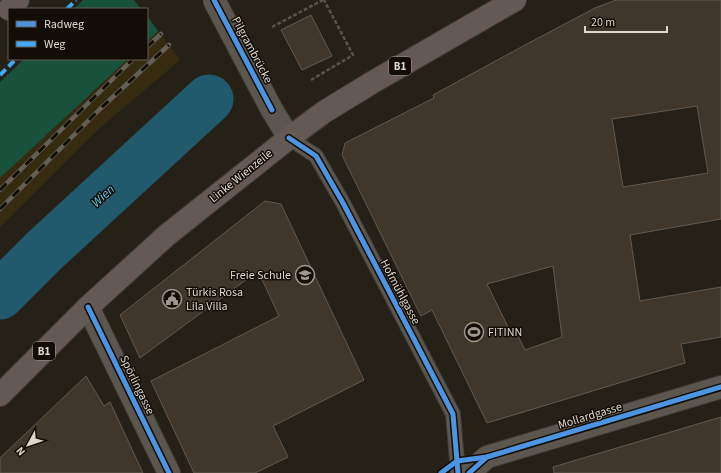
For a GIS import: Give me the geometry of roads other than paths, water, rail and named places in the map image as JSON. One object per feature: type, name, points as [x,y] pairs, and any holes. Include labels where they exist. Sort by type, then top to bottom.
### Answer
[{"type":"main road","points":[[10,8],[18,0]]},
{"type":"main road","name":"Linke Wienzeile","points":[[0,395],[88,306],[167,235],[289,138],[324,112],[373,82],[515,0]]},
{"type":"main road","points":[[0,18],[8,10]]},
{"type":"street","name":"Pilgrambrücke","points":[[214,0],[272,110],[289,138]]},
{"type":"street","name":"Spörlingasse","points":[[88,306],[169,473]]},
{"type":"street","name":"Mollardgasse","points":[[469,473],[487,457],[721,387]]},
{"type":"lane","name":"Hofmühlgasse","points":[[289,138],[316,156],[343,203],[453,414],[458,473]]},
{"type":"waterway","name":"Wien","points":[[0,295],[45,250],[209,99]]},
{"type":"railway","points":[[148,46],[161,34]]},
{"type":"railway","points":[[0,209],[101,108],[169,45]]},
{"type":"railway","points":[[0,190],[132,60]]},
{"type":"place","name":"Freie Schule","points":[[305,275]]},
{"type":"place","name":"Türkis Rosa Lila Villa","points":[[172,299]]},
{"type":"place","name":"FITINN","points":[[474,332]]}]
